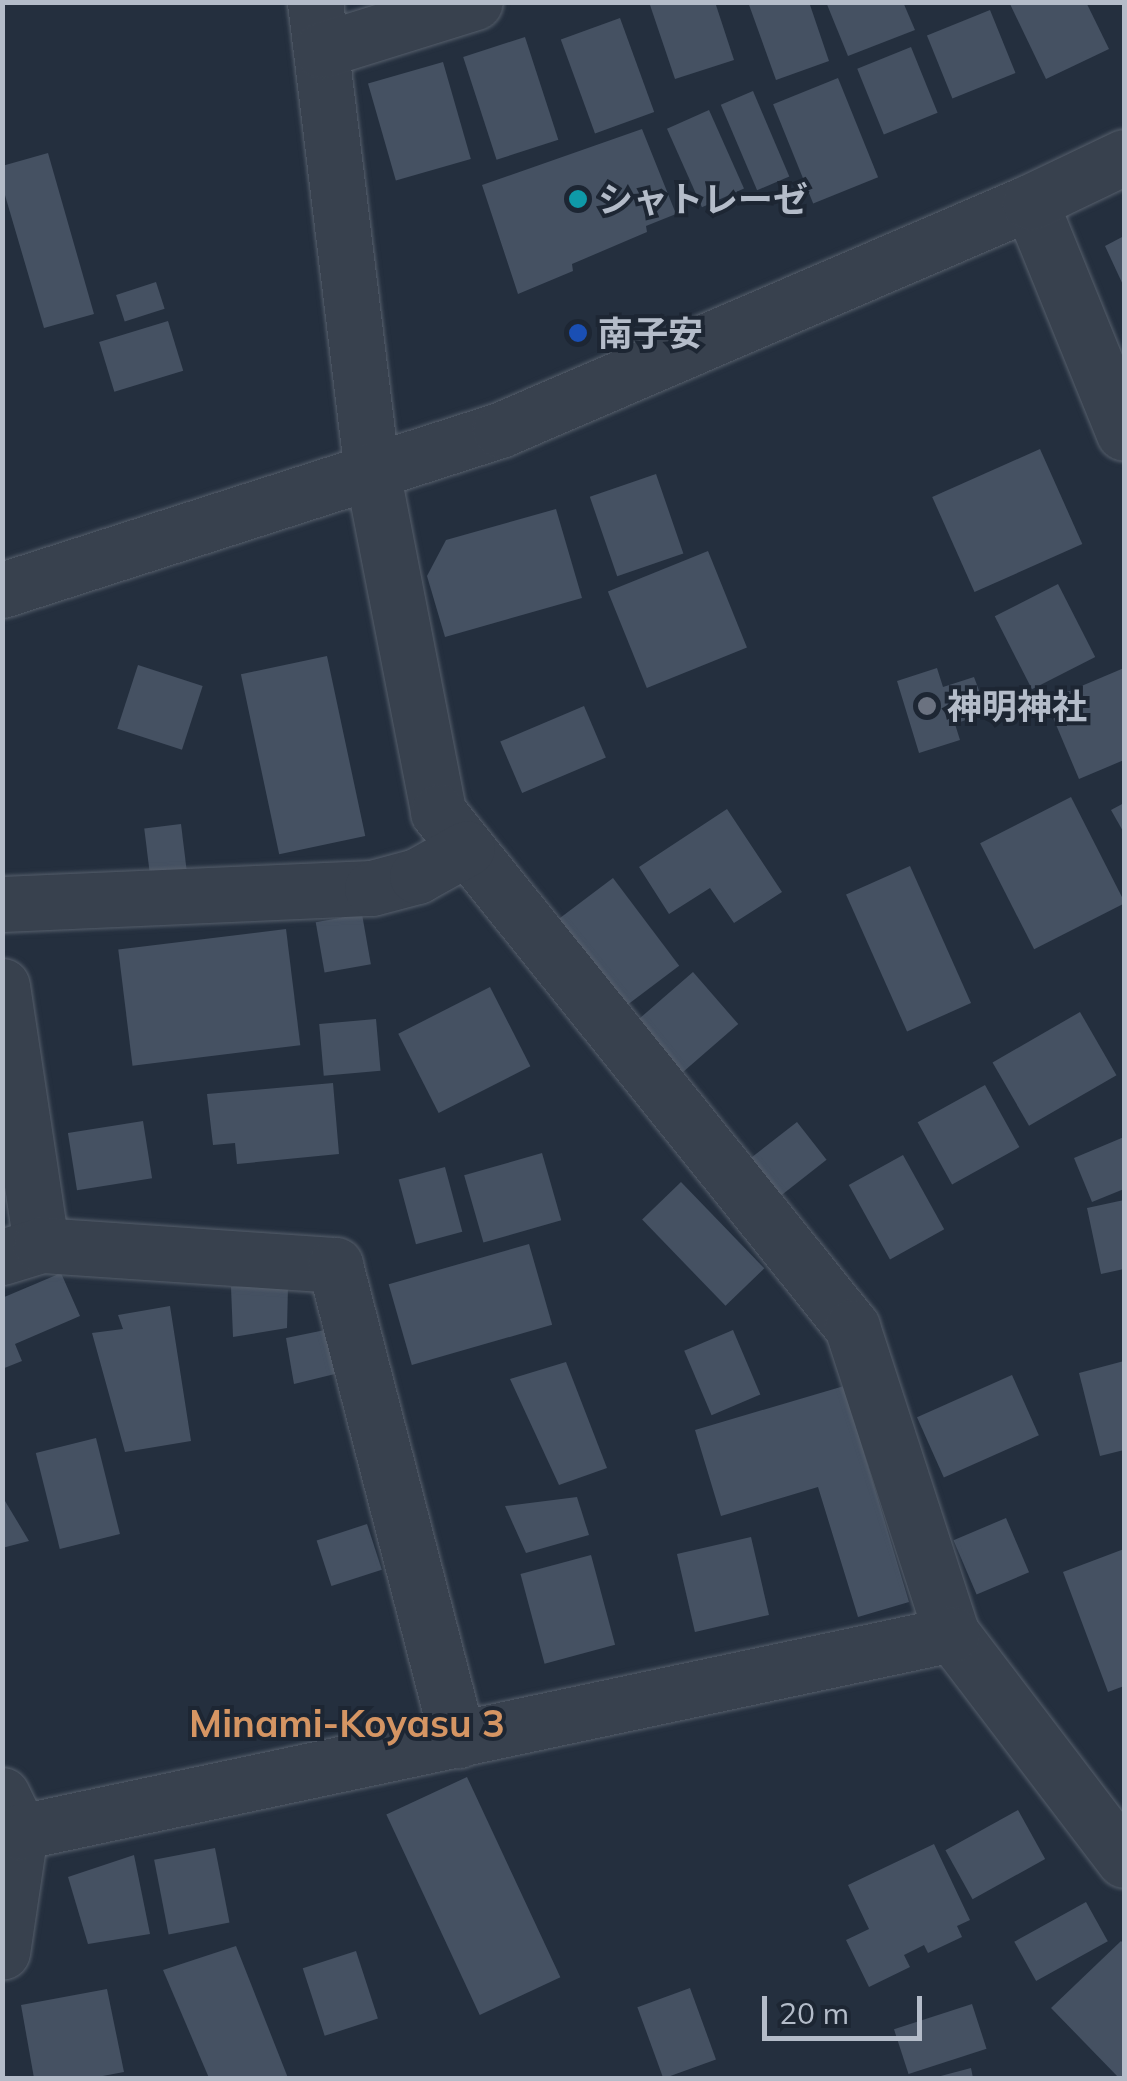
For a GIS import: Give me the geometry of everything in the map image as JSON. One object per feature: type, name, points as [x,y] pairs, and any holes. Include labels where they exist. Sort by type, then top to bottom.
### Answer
[{"type":"street","points":[[474,2],[318,26],[372,471],[438,812],[852,1327],[952,1634],[1124,1860]]},
{"type":"street","points":[[2,590],[500,430],[1030,202],[1124,157]]},
{"type":"street","points":[[1030,202],[1124,433]]},
{"type":"street","points":[[2,904],[372,888],[417,876],[466,848]]},
{"type":"street","points":[[2,986],[22,1251],[335,1265],[458,1740]]},
{"type":"street","points":[[2,1952],[11,1814],[458,1740],[952,1634]]},
{"type":"building","points":[[649,2],[715,2],[734,60],[675,79]]},
{"type":"building","points":[[748,2],[809,2],[829,61],[776,80]]},
{"type":"building","points":[[826,2],[903,2],[915,30],[848,56]]},
{"type":"building","points":[[1086,2],[1109,49],[1046,79],[1010,4]]},
{"type":"building","points":[[990,10],[1015,73],[952,99],[927,35]]},
{"type":"building","points":[[620,18],[654,112],[595,134],[561,40]]},
{"type":"building","points":[[525,37],[558,140],[497,160],[463,57]]},
{"type":"building","points":[[911,47],[938,113],[884,135],[857,69]]},
{"type":"building","points":[[443,62],[471,159],[396,181],[368,83]]},
{"type":"building","points":[[838,78],[878,177],[813,203],[773,104]]},
{"type":"building","points":[[753,91],[789,177],[757,190],[721,105]]},
{"type":"building","points":[[709,110],[744,189],[702,207],[667,129]]},
{"type":"building","name":"シャトレーゼ","points":[[642,129],[676,214],[646,226],[647,232],[572,264],[573,271],[518,294],[482,185]]},
{"type":"building","points":[[48,153],[94,314],[44,328],[2,185],[2,166]]},
{"type":"building","points":[[1124,236],[1124,287],[1105,246]]},
{"type":"building","points":[[156,282],[165,309],[125,322],[116,295]]},
{"type":"building","points":[[168,321],[183,371],[114,392],[99,342]]},
{"type":"building","points":[[1040,449],[1082,544],[975,592],[932,497]]},
{"type":"building","points":[[656,474],[683,553],[617,576],[590,497]]},
{"type":"building","points":[[556,509],[582,598],[445,637],[427,576],[446,540]]},
{"type":"building","points":[[708,551],[747,647],[647,688],[608,591]]},
{"type":"building","points":[[1058,584],[1095,657],[1032,689],[995,616]]},
{"type":"building","points":[[327,656],[365,836],[279,854],[241,674]]},
{"type":"building","points":[[138,665],[203,686],[182,750],[117,729]]},
{"type":"building","name":"神明神社","points":[[937,668],[943,687],[974,677],[987,712],[955,724],[960,740],[919,753],[897,681]]},
{"type":"building","points":[[1124,668],[1124,760],[1079,779],[1046,701]]},
{"type":"building","points":[[584,706],[606,758],[522,793],[500,742]]},
{"type":"building","points":[[1071,797],[1124,904],[1034,949],[980,843]]},
{"type":"building","points":[[1124,803],[1124,833],[1111,810]]},
{"type":"building","points":[[727,809],[782,892],[734,923],[710,888],[669,914],[639,867]]},
{"type":"building","points":[[181,824],[187,872],[150,876],[144,829]]},
{"type":"building","points":[[910,866],[971,1003],[907,1032],[846,894]]},
{"type":"building","points":[[613,878],[679,966],[617,1013],[551,925]]},
{"type":"building","points":[[362,914],[371,964],[325,972],[316,922]]},
{"type":"building","points":[[286,929],[300,1045],[133,1066],[118,950]]},
{"type":"building","points":[[693,972],[738,1024],[676,1078],[631,1026]]},
{"type":"building","points":[[490,987],[530,1066],[439,1113],[398,1034]]},
{"type":"building","points":[[1080,1012],[1116,1075],[1029,1126],[993,1062]]},
{"type":"building","points":[[376,1019],[381,1071],[324,1076],[319,1024]]},
{"type":"building","points":[[333,1083],[339,1154],[237,1164],[235,1143],[213,1145],[207,1094]]},
{"type":"building","points":[[985,1085],[1019,1147],[952,1184],[918,1122]]},
{"type":"building","points":[[143,1121],[152,1178],[77,1190],[68,1133]]},
{"type":"building","points":[[797,1122],[827,1160],[780,1196],[751,1158]]},
{"type":"building","points":[[1124,1137],[1124,1189],[1092,1202],[1074,1158]]},
{"type":"building","points":[[542,1153],[561,1220],[483,1243],[464,1175]]},
{"type":"building","points":[[903,1155],[944,1229],[890,1259],[849,1185]]},
{"type":"building","points":[[445,1167],[462,1232],[416,1244],[399,1179]]},
{"type":"building","points":[[681,1182],[764,1268],[726,1306],[642,1220]]},
{"type":"building","points":[[1124,1200],[1124,1269],[1101,1274],[1087,1208]]},
{"type":"building","points":[[529,1244],[552,1325],[412,1365],[389,1284]]},
{"type":"building","points":[[61,1273],[80,1316],[15,1344],[22,1361],[2,1369],[2,1298]]},
{"type":"building","points":[[288,1286],[287,1328],[233,1337],[231,1287]]},
{"type":"building","points":[[170,1306],[191,1441],[125,1452],[92,1333],[123,1329],[118,1315]]},
{"type":"building","points":[[325,1330],[339,1373],[294,1384],[286,1338]]},
{"type":"building","points":[[733,1330],[760,1394],[712,1415],[684,1351]]},
{"type":"building","points":[[1124,1361],[1124,1450],[1100,1456],[1079,1373]]},
{"type":"building","points":[[566,1362],[607,1468],[559,1485],[510,1379]]},
{"type":"building","points":[[1012,1375],[1039,1435],[944,1478],[917,1417]]},
{"type":"building","points":[[844,1386],[909,1602],[858,1617],[818,1487],[721,1516],[695,1430]]},
{"type":"building","points":[[96,1438],[120,1534],[60,1549],[36,1453]]},
{"type":"building","points":[[2,1496],[29,1541],[2,1548]]},
{"type":"building","points":[[577,1497],[589,1535],[526,1553],[505,1506]]},
{"type":"building","points":[[1006,1518],[1029,1572],[977,1595],[954,1540]]},
{"type":"building","points":[[367,1524],[382,1570],[331,1586],[317,1540]]},
{"type":"building","points":[[751,1537],[769,1615],[695,1632],[677,1554]]},
{"type":"building","points":[[1124,1549],[1124,1686],[1108,1692],[1063,1572]]},
{"type":"building","points":[[591,1555],[615,1645],[545,1664],[520,1574]]},
{"type":"building","points":[[467,1777],[560,1977],[480,2015],[386,1815]]},
{"type":"building","points":[[1018,1810],[1045,1859],[973,1899],[945,1850]]},
{"type":"building","points":[[934,1844],[970,1920],[957,1926],[962,1937],[928,1953],[924,1945],[904,1955],[910,1967],[869,1987],[846,1940],[869,1929],[848,1885]]},
{"type":"building","points":[[215,1848],[230,1923],[169,1934],[154,1860]]},
{"type":"building","points":[[134,1855],[150,1934],[88,1944],[68,1877]]},
{"type":"building","points":[[1086,1902],[1108,1941],[1036,1981],[1014,1942]]},
{"type":"building","points":[[1121,1941],[1124,2078],[1119,2078],[1051,2008]]},
{"type":"building","points":[[236,1946],[288,2078],[209,2078],[163,1970]]},
{"type":"building","points":[[356,1951],[378,2019],[325,2036],[303,1968]]},
{"type":"building","points":[[690,1988],[716,2059],[663,2078],[637,2007]]},
{"type":"building","points":[[107,1989],[124,2072],[92,2078],[34,2078],[21,2005]]},
{"type":"building","points":[[972,2004],[987,2049],[909,2074],[894,2029]]},
{"type":"building","points":[[971,2068],[973,2078],[937,2078],[937,2077]]},
{"type":"place","name":"シャトレーゼ","points":[[578,199]]},
{"type":"place","name":"南子安","points":[[578,333]]},
{"type":"place","name":"神明神社","points":[[927,706]]},
{"type":"district","name":"Minami-Koyasu 3","points":[[347,1724]]}]
